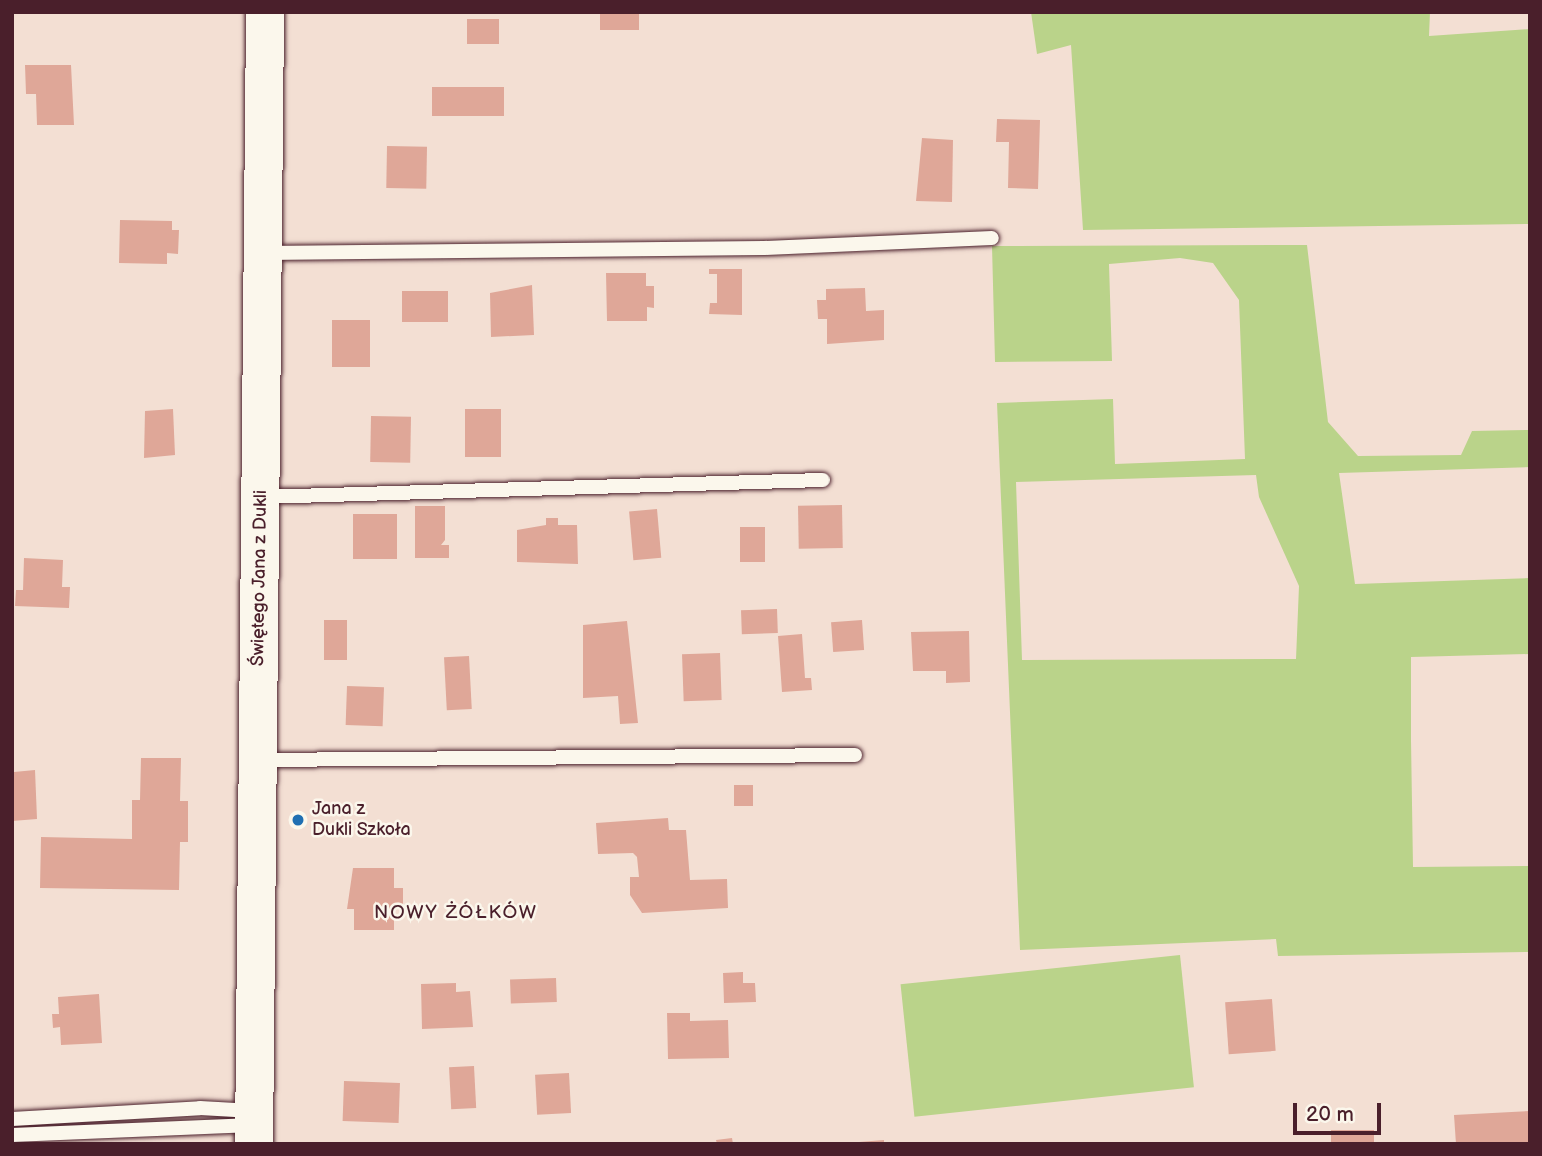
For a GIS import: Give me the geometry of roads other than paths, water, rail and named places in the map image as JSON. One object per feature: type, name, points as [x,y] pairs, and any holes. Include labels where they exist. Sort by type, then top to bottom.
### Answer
[{"type":"main road","name":"Świętego Jana z Dukli","points":[[254,1127],[265,12]]},
{"type":"lane","points":[[263,253],[764,248],[992,238]]},
{"type":"lane","points":[[260,497],[823,480]]},
{"type":"lane","points":[[258,760],[855,755]]},
{"type":"lane","points":[[12,1119],[200,1108],[254,1127]]},
{"type":"lane","points":[[12,1135],[254,1127]]},
{"type":"place","name":"Jana z Dukli Szkoła","points":[[298,820]]},
{"type":"district","name":"NOWY ŻÓŁKÓW","points":[[456,913]]}]
